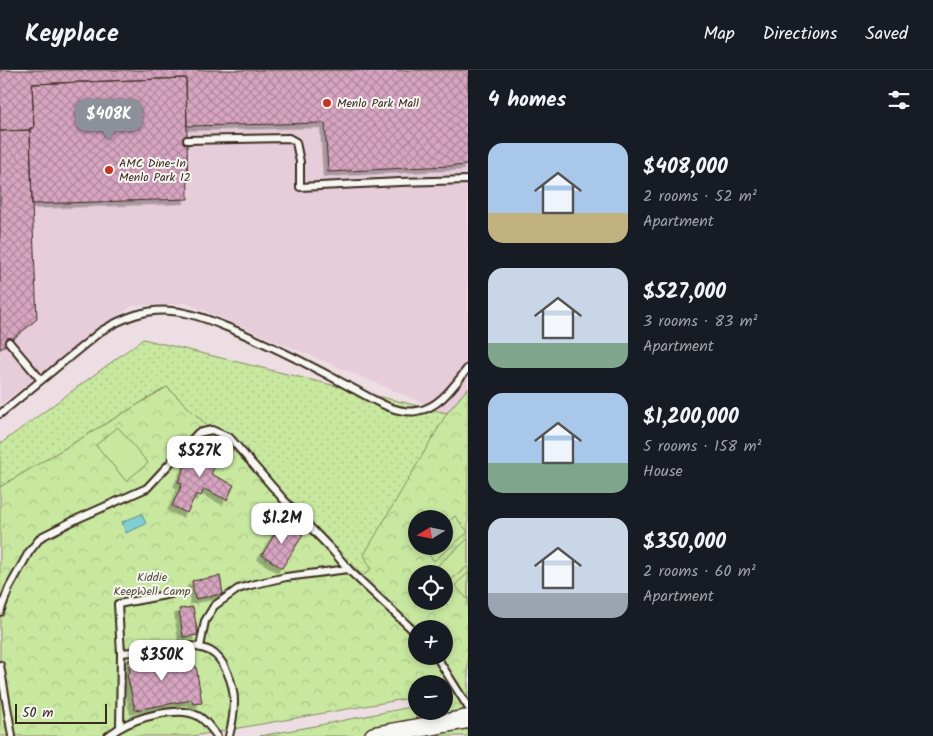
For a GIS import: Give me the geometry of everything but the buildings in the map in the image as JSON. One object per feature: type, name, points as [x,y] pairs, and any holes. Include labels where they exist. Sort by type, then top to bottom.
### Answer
[{"type":"street","points":[[374,736],[468,719]]},
{"type":"lane","points":[[187,140],[289,138],[296,142],[300,162],[300,187],[468,180]]},
{"type":"lane","points":[[0,414],[101,331],[117,321],[135,314],[154,312],[172,311],[202,318],[249,336],[305,363],[381,404],[400,410],[417,411],[432,406],[448,392],[468,368]]},
{"type":"lane","points":[[9,342],[41,380]]},
{"type":"lane","points":[[0,612],[9,588],[29,552],[40,537],[148,488],[198,433],[212,430],[230,438],[348,569],[408,625]]},
{"type":"lane","points":[[200,647],[205,621],[214,606],[238,590],[286,577],[348,569]]},
{"type":"lane","points":[[120,728],[121,654],[118,604],[171,594]]},
{"type":"lane","points":[[121,654],[191,646],[200,647],[212,652],[230,677],[234,701],[229,736]]},
{"type":"lane","points":[[0,665],[12,736]]},
{"type":"lane","points":[[442,665],[468,707]]},
{"type":"lane","points":[[108,736],[138,720],[159,714],[177,712],[188,712],[198,716],[216,736]]},
{"type":"shaded area","name":"Menlo Park Mall","points":[[0,70],[468,70],[468,388],[447,413],[186,303],[132,306],[0,405]]},
{"type":"green space","points":[[143,339],[447,413],[468,388],[420,510],[408,510],[408,535],[363,576],[167,387],[0,487],[0,444]]},
{"type":"green space","name":"Kiddie KeepWell Camp","points":[[167,387],[363,576],[371,569],[364,555],[447,413],[468,388],[468,736],[260,736],[408,708],[408,720],[453,720],[453,675],[408,675],[408,698],[193,736],[0,736],[0,487]]},
{"type":"green space","points":[[118,427],[148,463],[126,481],[96,445]]},
{"type":"green space","points":[[455,516],[468,532],[453,545],[453,518]]},
{"type":"green space","points":[[468,539],[468,566],[453,578],[453,565],[438,565],[450,555],[453,555],[453,552]]},
{"type":"green space","points":[[429,555],[441,555],[434,561]]},
{"type":"green space","points":[[468,573],[468,600],[455,585]]},
{"type":"water","points":[[142,514],[146,524],[126,533],[122,522]]},
{"type":"place","name":"Menlo Park Mall","points":[[327,103]]},
{"type":"place","name":"AMC Dine-In Menlo Park 12","points":[[109,170]]}]
